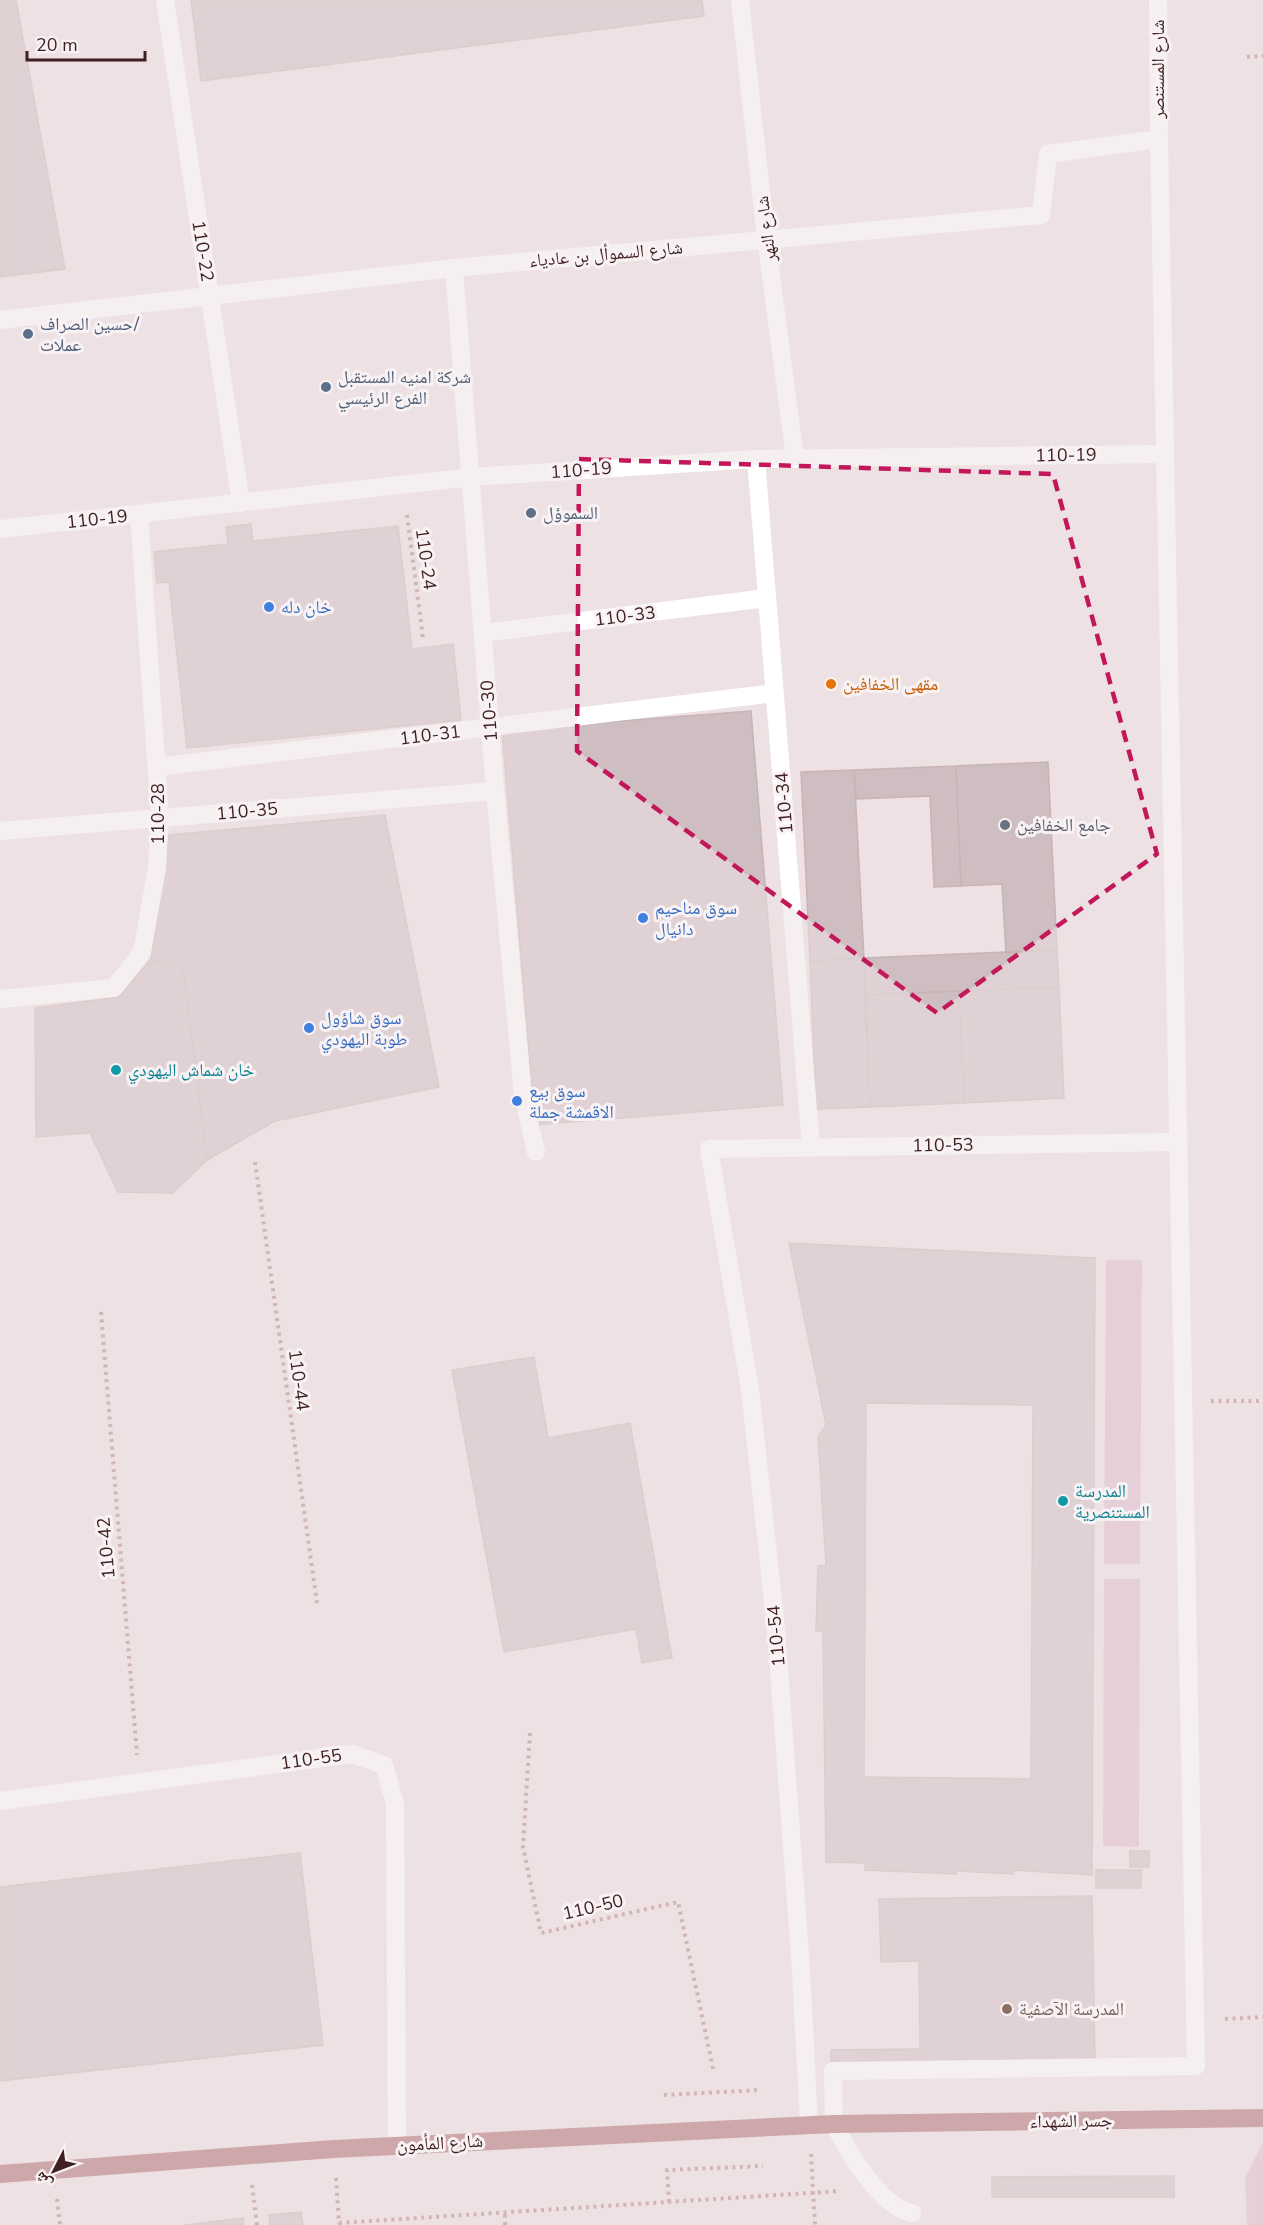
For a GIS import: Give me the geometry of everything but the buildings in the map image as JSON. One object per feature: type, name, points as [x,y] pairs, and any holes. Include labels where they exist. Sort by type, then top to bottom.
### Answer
[{"type":"main road","name":"جسر الشهداء","points":[[880,2123],[1263,2118]]},
{"type":"main road","name":"شارع المأمون","points":[[0,2174],[334,2149],[880,2123]]},
{"type":"street","name":"110-22","points":[[165,0],[241,503]]},
{"type":"street","name":"شارع النهر","points":[[741,0],[766,238],[795,458]]},
{"type":"street","name":"شارع المستنصر","points":[[834,2124],[833,2071],[1196,2066],[1158,139],[1158,0]]},
{"type":"street","name":"شارع السموأل بن عادياء","points":[[0,320],[454,268],[766,238],[1041,215],[1048,154],[1158,139]]},
{"type":"street","name":"110-30","points":[[454,268],[495,790],[523,1095],[536,1152]]},
{"type":"street","name":"110-19","points":[[0,529],[472,477],[756,459],[1164,454]]},
{"type":"street","name":"110-34","points":[[756,459],[811,1148]]},
{"type":"street","name":"110-28","points":[[0,999],[114,988],[142,952],[157,868],[160,818],[139,514]]},
{"type":"street","name":"110-33","points":[[484,633],[767,598]]},
{"type":"street","name":"110-31","points":[[157,767],[775,693]]},
{"type":"street","name":"110-35","points":[[0,831],[495,790]]},
{"type":"street","name":"110-53","points":[[709,1149],[1178,1142]]},
{"type":"street","name":"110-54","points":[[709,1149],[750,1389],[776,1628],[801,1969],[809,2126]]},
{"type":"street","name":"110-55","points":[[0,1801],[352,1754],[384,1765],[395,1804],[397,2146]]},
{"type":"street","points":[[834,2124],[850,2155],[887,2200],[906,2212],[912,2213]]},
{"type":"path","points":[[1247,57],[1263,56]]},
{"type":"path","name":"110-24","points":[[403,484],[423,638]]},
{"type":"path","name":"110-44","points":[[255,1162],[317,1603]]},
{"type":"path","name":"110-42","points":[[101,1312],[139,1782]]},
{"type":"path","points":[[1210,1401],[1263,1401]]},
{"type":"path","name":"110-50","points":[[530,1733],[523,1847],[541,1933],[678,1902],[714,2073]]},
{"type":"path","points":[[1227,2019],[1263,2017]]},
{"type":"path","points":[[664,2095],[759,2091]]},
{"type":"path","points":[[809,2126],[815,2225]]},
{"type":"path","points":[[334,2149],[339,2223],[846,2191]]},
{"type":"path","points":[[669,2202],[667,2170],[763,2166]]},
{"type":"path","points":[[505,2225],[506,2213]]},
{"type":"path","points":[[256,2217],[257,2225]]},
{"type":"highlighted area","points":[[579,459],[1053,474],[1157,854],[937,1013],[577,751]]},
{"type":"shaded area","points":[[1106,1260],[1142,1260],[1140,1564],[1104,1564]]},
{"type":"shaded area","points":[[1104,1579],[1140,1579],[1139,1847],[1103,1846]]},
{"type":"shaded area","points":[[1263,2142],[1263,2225],[1247,2225],[1245,2178]]},
{"type":"place","name":"حسين الصراف/ عملات","points":[[28,334]]},
{"type":"place","name":"شركة امنيه المستقبل الفرع الرئيسي","points":[[326,387]]},
{"type":"place","name":"السموؤل","points":[[531,513]]},
{"type":"place","name":"خان دله","points":[[269,607]]},
{"type":"place","name":"مقهى الخفافين","points":[[831,684]]},
{"type":"place","name":"جامع الخفافين","points":[[1005,825]]},
{"type":"place","name":"سوق مناحيم دانيال","points":[[643,918]]},
{"type":"place","name":"سوق شاؤول طوبة اليهودي","points":[[309,1028]]},
{"type":"place","name":"خان شماش اليهودي","points":[[116,1070]]},
{"type":"place","name":"سوق بيع الاقمشة جملة","points":[[517,1101]]},
{"type":"place","name":"المدرسة المستنصرية","points":[[1063,1501]]},
{"type":"place","name":"المدرسة الآصفية","points":[[1007,2009]]}]
